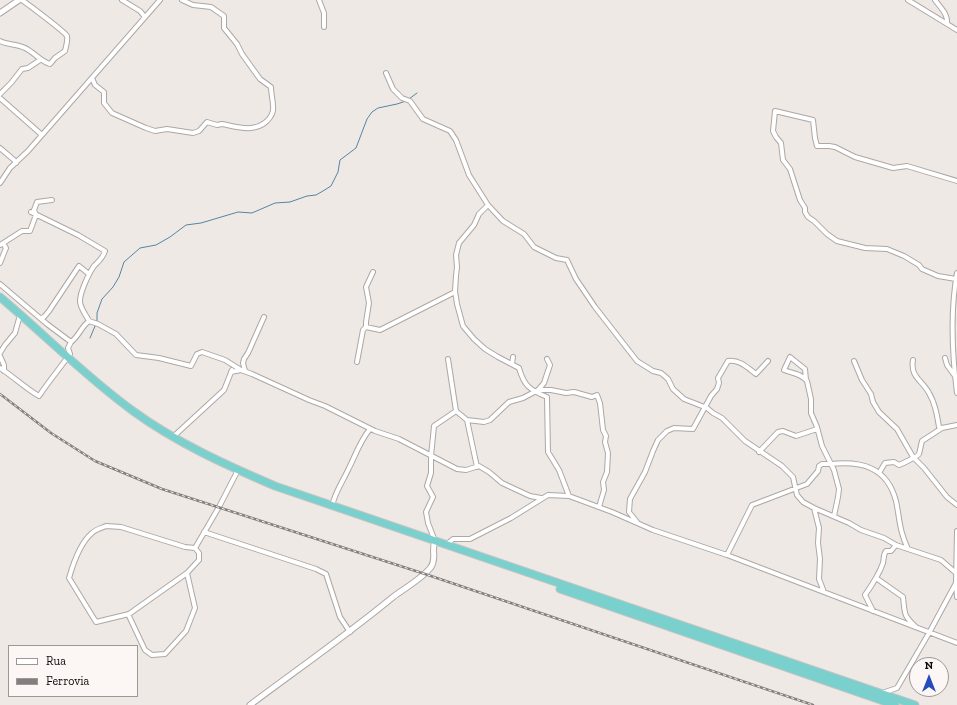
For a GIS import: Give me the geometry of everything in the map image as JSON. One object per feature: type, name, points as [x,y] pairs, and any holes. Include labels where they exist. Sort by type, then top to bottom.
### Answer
[{"type":"highway","points":[[0,297],[67,358],[134,412],[172,437],[238,470],[275,486],[514,569],[569,593],[895,705]]},
{"type":"highway","points":[[878,699],[915,705]]},
{"type":"street","points":[[0,13],[19,0]]},
{"type":"street","points":[[0,40],[11,45],[24,47],[40,60],[50,64],[55,58],[65,52],[67,37],[64,32],[22,0]]},
{"type":"street","points":[[122,0],[140,11],[145,17]]},
{"type":"street","points":[[0,182],[10,168],[42,135],[160,0]]},
{"type":"street","points":[[92,78],[95,85],[104,92],[104,103],[112,113],[155,131],[167,129],[193,133],[199,132],[207,122],[217,125],[222,124],[251,129],[257,128],[264,124],[270,117],[274,106],[271,87],[260,79],[242,54],[237,44],[224,28],[224,16],[211,7],[193,5],[182,0]]},
{"type":"street","points":[[319,0],[324,13],[324,27]]},
{"type":"street","points":[[908,0],[957,30]]},
{"type":"street","points":[[934,0],[941,6],[948,19],[947,23]]},
{"type":"street","points":[[0,94],[18,76],[22,69],[28,68],[40,60]]},
{"type":"street","points":[[386,73],[393,89],[402,98],[410,101],[423,119],[450,132],[456,140],[469,175],[488,206],[504,222],[524,234],[534,247],[556,258],[567,260],[576,279],[595,307],[637,360],[653,371],[661,373],[668,379],[673,389],[684,399],[705,407],[722,418],[745,441],[759,452],[782,466],[793,477],[797,495],[803,502],[861,530],[884,538],[896,545],[941,560],[957,572]]},
{"type":"street","points":[[0,98],[42,135]]},
{"type":"street","points":[[956,279],[938,276],[922,269],[919,265],[904,256],[887,249],[865,248],[837,241],[808,217],[800,200],[790,169],[783,160],[781,143],[773,131],[775,112],[813,120],[817,146],[829,146],[855,157],[893,168],[907,166],[957,181]]},
{"type":"street","points":[[0,148],[16,163]]},
{"type":"street","points":[[0,263],[6,248],[2,244],[22,231],[30,231],[36,215],[34,210],[37,202],[52,200]]},
{"type":"street","points":[[488,206],[479,214],[474,225],[459,243],[456,255],[458,267],[455,292],[457,304],[464,326],[474,339],[485,349],[519,368],[522,377],[536,390],[547,397],[548,452],[559,470],[570,496]]},
{"type":"street","points":[[31,212],[78,235],[105,251],[89,274],[80,300],[89,321],[98,324],[116,334],[136,355],[159,358],[191,366],[197,354],[202,352],[225,360],[243,370],[325,406],[347,418],[357,421],[370,429],[399,439],[457,469],[466,470],[479,466],[502,483],[530,496],[541,498]]},
{"type":"street","points":[[41,318],[44,317],[49,311],[78,266],[89,274]]},
{"type":"street","points":[[357,362],[363,330],[366,327],[369,303],[366,288],[367,282],[374,272]]},
{"type":"street","points":[[957,273],[952,332],[957,393]]},
{"type":"street","points":[[0,284],[71,342]]},
{"type":"street","points":[[366,327],[380,330],[455,292]]},
{"type":"street","points":[[0,353],[4,345],[15,333],[21,315]]},
{"type":"street","points":[[243,370],[244,359],[264,317]]},
{"type":"street","points":[[0,356],[4,365],[2,370],[39,396],[53,374],[61,367],[70,354],[68,348],[71,342],[89,321]]},
{"type":"street","points":[[512,364],[514,357]]},
{"type":"street","points":[[806,380],[804,377],[784,370],[790,357],[805,369],[811,399],[810,413],[822,446],[834,470],[839,488],[834,516]]},
{"type":"street","points":[[448,359],[456,411],[467,420],[484,422],[490,420],[509,402],[523,398],[544,383],[550,365],[547,358]]},
{"type":"street","points":[[945,358],[947,365],[956,376]]},
{"type":"street","points":[[638,524],[629,512],[630,499],[645,472],[652,450],[658,440],[667,431],[674,428],[694,429],[697,419],[717,389],[719,383],[718,378],[728,361],[732,360],[742,364],[756,374],[768,360]]},
{"type":"street","points":[[913,360],[913,372],[928,391],[933,401],[939,427],[942,428]]},
{"type":"street","points":[[854,361],[862,380],[871,394],[872,402],[879,412],[897,429],[913,457],[924,468],[947,497],[957,505]]},
{"type":"street","points":[[172,437],[224,390],[231,372],[231,364]]},
{"type":"street","points":[[231,372],[243,370]]},
{"type":"street","points":[[536,390],[551,390],[566,393],[574,392],[592,397],[597,395],[600,403],[603,430],[606,436],[605,442],[608,453],[607,472],[603,482],[604,490],[599,507]]},
{"type":"street","points":[[250,705],[350,632],[408,585],[425,574],[433,564],[434,557],[432,548],[435,541],[428,523],[426,512],[433,497],[427,486],[432,473],[431,456],[434,426],[456,411]]},
{"type":"street","points":[[467,420],[477,467]]},
{"type":"street","points":[[879,473],[885,463],[894,462],[899,465],[917,456],[919,454],[922,441],[942,428],[957,425]]},
{"type":"street","points":[[332,506],[334,496],[349,468],[359,444],[370,429]]},
{"type":"street","points":[[759,452],[778,432],[783,431],[796,436],[817,429]]},
{"type":"street","points":[[727,556],[752,505],[807,484],[822,464],[845,463],[866,465],[879,473],[891,487],[896,502],[902,537],[909,549]]},
{"type":"street","points":[[195,548],[238,470]]},
{"type":"street","points":[[445,545],[453,539],[470,539],[493,528],[548,495],[570,496],[653,530],[824,592],[929,634],[957,643]]},
{"type":"street","points":[[814,508],[819,528],[819,579],[824,592]]},
{"type":"street","points":[[106,526],[121,527],[185,547],[195,548],[199,553],[199,560],[187,573],[128,614],[96,622],[69,578],[73,562],[86,538],[93,532],[106,526]]},
{"type":"street","points":[[957,531],[957,597]]},
{"type":"street","points":[[204,532],[316,569],[326,574],[340,616],[350,632]]},
{"type":"street","points":[[873,611],[865,595],[884,562],[884,553],[886,551],[891,551],[896,545]]},
{"type":"street","points":[[128,614],[145,650],[152,655],[165,654],[186,631],[196,608],[187,573]]},
{"type":"street","points":[[876,578],[903,597],[904,613],[908,620],[919,630]]},
{"type":"street","points":[[878,699],[897,688],[929,634],[956,583]]},
{"type":"waterway","points":[[409,99],[417,93]]},
{"type":"waterway","points":[[97,321],[97,313],[102,299],[113,287],[119,277],[124,262],[140,248],[156,245],[186,225],[201,223],[238,212],[252,213],[275,203],[290,202],[307,196],[316,195],[331,186],[338,172],[340,160],[356,148],[367,119],[372,112],[378,108],[406,101]]},
{"type":"waterway","points":[[90,338],[96,324]]},
{"type":"railway","points":[[0,394],[51,433],[95,461],[162,489],[425,574],[813,705]]}]
